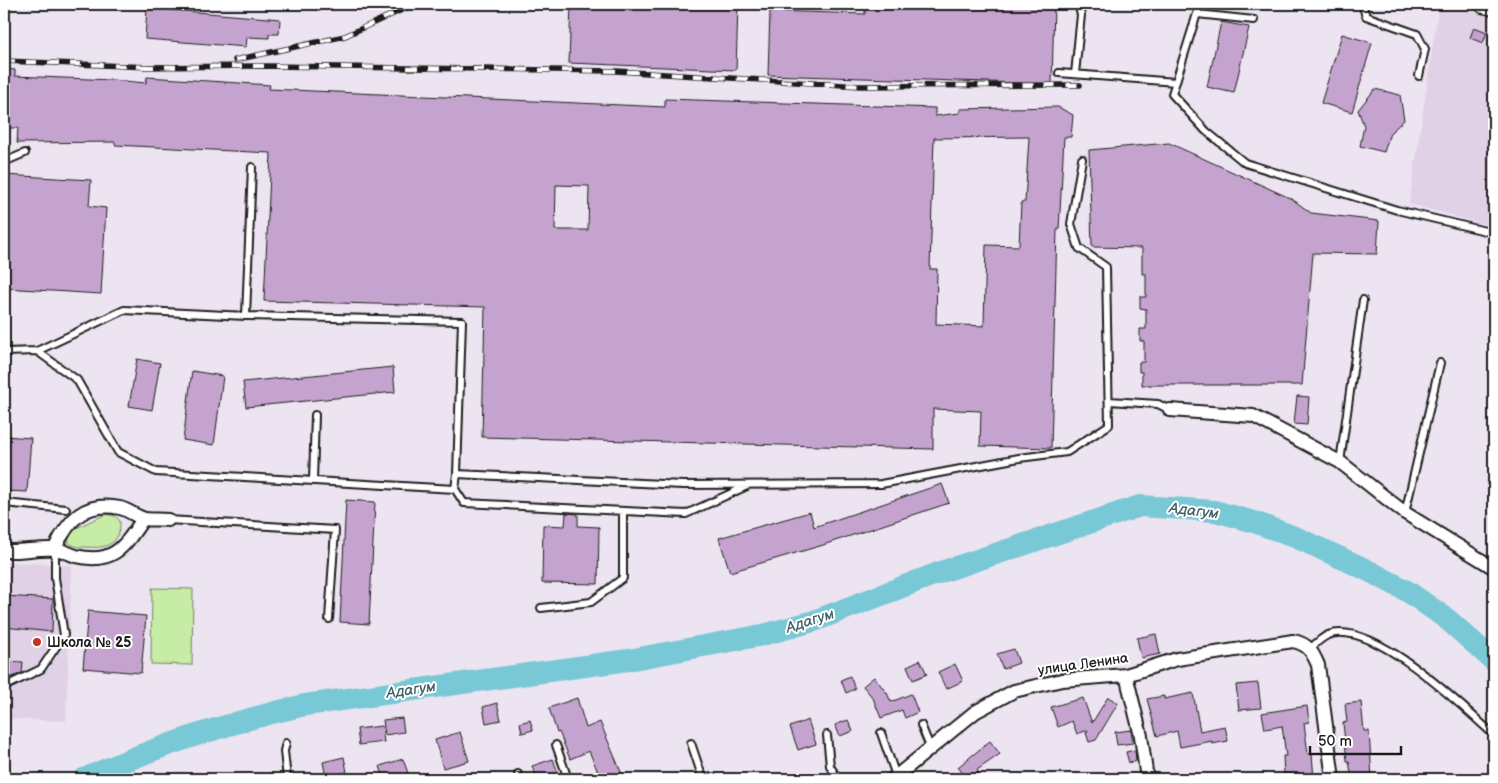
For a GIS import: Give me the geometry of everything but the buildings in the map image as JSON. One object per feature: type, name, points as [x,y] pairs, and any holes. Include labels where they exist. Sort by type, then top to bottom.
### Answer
[{"type":"main road","points":[[1484,4],[1494,6]]},
{"type":"street","points":[[1170,410],[1253,416],[1340,462],[1405,513],[1494,568]]},
{"type":"street","points":[[56,548],[64,528],[80,514],[96,505],[122,508],[143,518],[168,520]]},
{"type":"street","points":[[4,552],[26,552],[56,548],[74,556],[98,560],[115,554],[143,518]]},
{"type":"street","name":"улица Ленина","points":[[895,778],[930,747],[975,712],[1005,694],[1062,680],[1126,676],[1177,660],[1228,650],[1280,642],[1307,646]]},
{"type":"street","points":[[1307,646],[1318,665],[1333,779]]},
{"type":"street","points":[[1126,676],[1141,736],[1147,779]]},
{"type":"lane","points":[[1075,74],[1081,14],[1078,4]]},
{"type":"lane","points":[[1200,4],[1172,94],[1206,131],[1245,163],[1397,210],[1494,233]]},
{"type":"lane","points":[[1362,4],[1366,16],[1417,34],[1425,49],[1419,76]]},
{"type":"lane","points":[[1197,14],[1254,20]]},
{"type":"lane","points":[[1060,73],[1176,82]]},
{"type":"lane","points":[[4,162],[24,153]]},
{"type":"lane","points":[[457,474],[683,485],[881,484],[1019,458],[1067,452],[1109,425],[1106,267],[1079,248],[1071,224],[1082,159]]},
{"type":"lane","points":[[246,316],[252,167]]},
{"type":"lane","points":[[1340,462],[1363,300]]},
{"type":"lane","points":[[4,352],[38,352],[124,310],[246,316],[462,321],[455,489],[464,502],[686,514],[751,485]]},
{"type":"lane","points":[[38,352],[76,380],[118,452],[156,472],[455,489]]},
{"type":"lane","points":[[1405,513],[1440,363]]},
{"type":"lane","points":[[1109,401],[1158,404],[1170,410]]},
{"type":"lane","points":[[313,481],[314,415]]},
{"type":"lane","points":[[4,503],[66,508]]},
{"type":"lane","points":[[541,608],[591,602],[623,578],[623,511]]},
{"type":"lane","points":[[168,520],[335,530],[329,619]]},
{"type":"lane","points":[[4,687],[41,669],[64,635],[55,578],[56,548]]},
{"type":"lane","points":[[1307,646],[1329,635],[1354,634],[1373,642],[1425,673],[1494,735]]},
{"type":"lane","points":[[921,725],[930,747]]},
{"type":"lane","points":[[881,733],[895,778]]},
{"type":"lane","points":[[828,735],[830,766],[838,779]]},
{"type":"lane","points":[[286,743],[284,751],[287,779]]},
{"type":"lane","points":[[691,743],[703,779]]},
{"type":"lane","points":[[556,745],[568,779]]},
{"type":"shaded area","points":[[1439,4],[1494,16],[1494,227],[1409,204]]},
{"type":"shaded area","name":"Школа № 25","points":[[4,562],[72,565],[66,721],[4,719]]},
{"type":"green space","points":[[106,514],[115,516],[120,521],[118,535],[111,543],[106,546],[93,547],[76,546],[68,542],[72,530]]},
{"type":"green space","points":[[152,588],[193,589],[192,665],[151,664]]},
{"type":"waterway","name":"Адагум","points":[[84,779],[138,756],[193,736],[305,705],[628,660],[763,635],[814,621],[941,572],[1140,506],[1215,511],[1254,522],[1295,537],[1365,569],[1407,591],[1447,619],[1494,661]]},
{"type":"railway","points":[[250,4],[315,6],[330,4]]},
{"type":"railway","points":[[235,60],[345,36],[415,4]]},
{"type":"railway","points":[[4,61],[150,67]]},
{"type":"railway","points":[[143,67],[268,66],[616,71],[860,86],[1080,85]]},
{"type":"place","name":"Школа № 25","points":[[37,642]]}]
